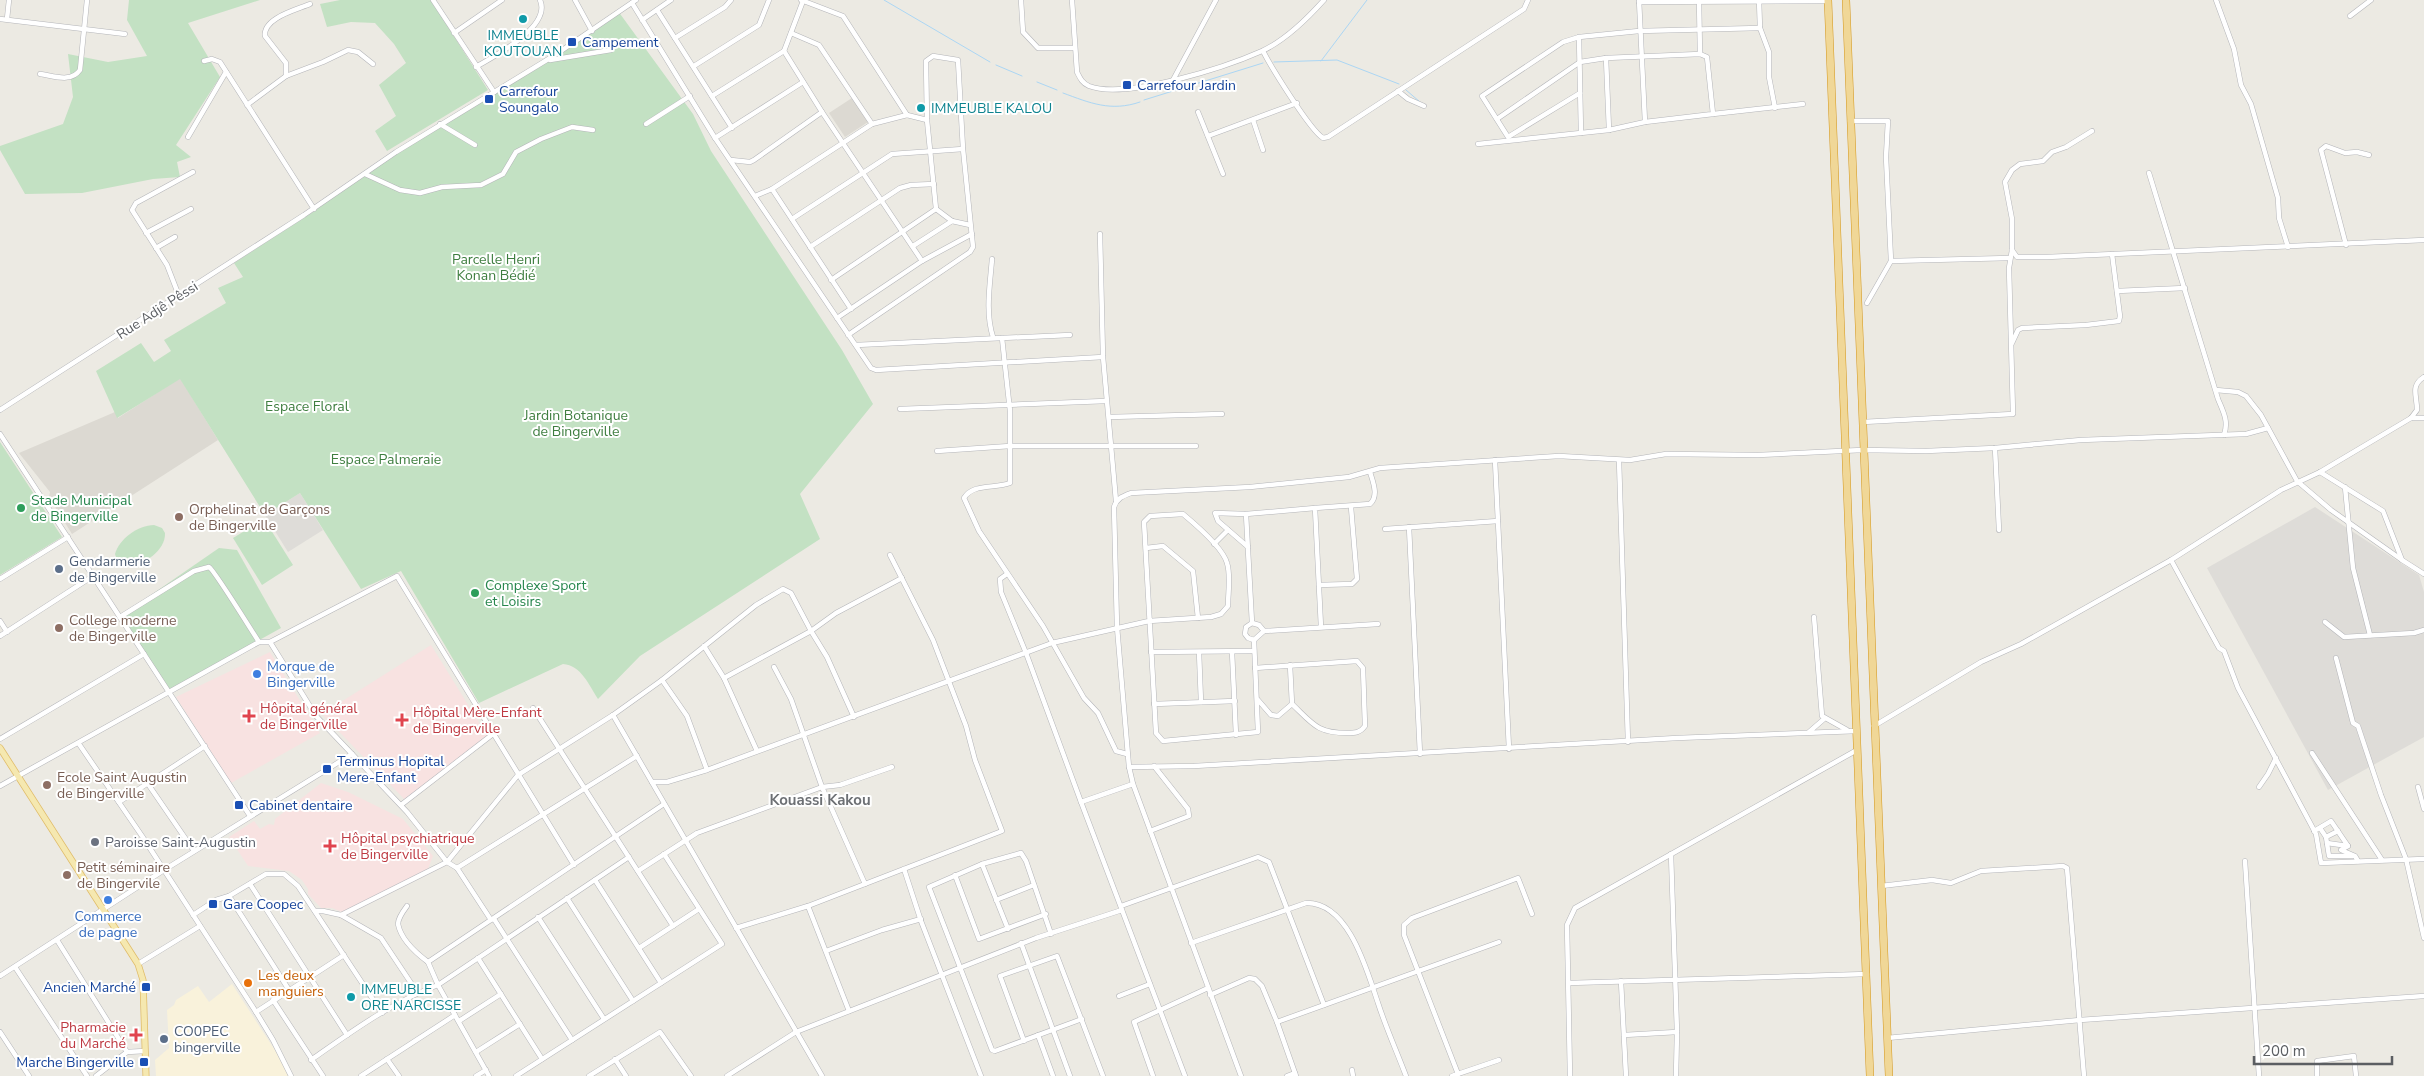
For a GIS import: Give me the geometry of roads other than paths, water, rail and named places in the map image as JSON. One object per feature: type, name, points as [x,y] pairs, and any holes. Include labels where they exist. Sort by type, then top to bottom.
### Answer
[{"type":"highway","points":[[1828,0],[1859,749],[1870,1076]]},
{"type":"highway","points":[[1846,0],[1862,450],[1889,1076]]},
{"type":"main road","points":[[0,748],[138,964],[143,980],[146,1076]]},
{"type":"street","points":[[7,19],[9,0]]},
{"type":"street","points":[[40,74],[68,78],[76,75],[81,66],[87,0]]},
{"type":"street","points":[[433,0],[494,92]]},
{"type":"street","points":[[491,0],[494,5]]},
{"type":"street","points":[[454,32],[502,0]]},
{"type":"street","points":[[476,67],[531,30],[541,13],[540,0]]},
{"type":"street","points":[[575,0],[592,30]]},
{"type":"street","points":[[642,20],[671,0]]},
{"type":"street","points":[[675,38],[725,7],[731,0]]},
{"type":"street","points":[[694,66],[759,25],[769,0]]},
{"type":"street","points":[[712,96],[784,51],[802,0],[843,16],[907,115]]},
{"type":"street","points":[[1021,0],[1023,32],[1038,48],[1074,48]]},
{"type":"street","points":[[1072,0],[1077,72],[1081,80],[1088,86],[1103,88],[1140,88],[1173,80],[1263,51],[1287,36],[1324,0]]},
{"type":"street","points":[[1173,80],[1216,0]]},
{"type":"street","points":[[1263,51],[1312,128],[1323,138],[1328,137],[1524,9],[1528,0]]},
{"type":"street","points":[[1645,122],[1639,1],[1828,0]]},
{"type":"street","points":[[2216,0],[2234,49],[2241,85],[2251,104],[2278,198],[2279,218],[2288,247]]},
{"type":"street","points":[[2350,16],[2371,0]]},
{"type":"street","points":[[634,1],[642,20],[715,138],[871,368],[876,370],[1103,357]]},
{"type":"street","name":"Rue Adjê Pêssi","points":[[0,410],[179,296],[440,124],[546,61],[634,1]]},
{"type":"street","points":[[1699,1],[1700,54]]},
{"type":"street","points":[[1759,1],[1760,28],[1769,52],[1769,77],[1775,108]]},
{"type":"street","points":[[286,76],[286,63],[265,36],[264,30],[269,22],[310,4]]},
{"type":"street","points":[[657,10],[732,128]]},
{"type":"street","points":[[0,19],[124,34]]},
{"type":"street","points":[[1580,93],[1508,137],[1482,96],[1563,42],[1579,37],[1639,31],[1760,28]]},
{"type":"street","points":[[791,33],[819,45],[872,124]]},
{"type":"street","points":[[1579,37],[1581,133]]},
{"type":"street","points":[[247,105],[286,76],[348,50],[358,52],[373,64]]},
{"type":"street","points":[[546,61],[611,50]]},
{"type":"street","points":[[784,51],[822,112],[922,261]]},
{"type":"street","points":[[1497,119],[1580,62],[1606,58],[1700,54],[1707,57],[1713,114]]},
{"type":"street","points":[[848,335],[970,252],[974,242],[970,225],[963,149],[958,60],[933,56],[926,61],[927,120],[936,209],[952,221],[970,225]]},
{"type":"street","points":[[1606,58],[1609,130]]},
{"type":"street","points":[[204,61],[216,60],[226,72],[314,208]]},
{"type":"street","points":[[188,137],[226,72]]},
{"type":"street","points":[[715,138],[803,82]]},
{"type":"street","points":[[1398,91],[1408,99],[1424,106]]},
{"type":"street","points":[[646,124],[690,96]]},
{"type":"street","points":[[1208,136],[1297,103]]},
{"type":"street","points":[[1478,144],[1609,130],[1645,122],[1803,104]]},
{"type":"street","points":[[731,160],[750,162],[754,160],[822,112]]},
{"type":"street","points":[[1198,112],[1224,174]]},
{"type":"street","points":[[755,196],[772,189],[872,124],[907,115],[927,120]]},
{"type":"street","points":[[1252,120],[1263,150]]},
{"type":"street","points":[[1850,121],[1888,121],[1886,157],[1891,261],[1867,302]]},
{"type":"street","points":[[440,124],[475,145]]},
{"type":"street","points":[[365,174],[400,190],[420,193],[442,187],[481,185],[503,174],[516,152],[541,139],[568,127],[593,130]]},
{"type":"street","points":[[1861,422],[2011,415],[2014,412],[2010,258],[2012,250],[2012,219],[2008,191],[2004,185],[2012,170],[2020,164],[2043,161],[2052,152],[2092,131]]},
{"type":"street","points":[[2346,245],[2321,150],[2326,146],[2345,153],[2357,152],[2369,155]]},
{"type":"street","points":[[792,219],[892,154],[963,149]]},
{"type":"street","points":[[179,296],[167,265],[134,215],[133,206],[193,172]]},
{"type":"street","points":[[2149,173],[2226,418],[2227,424],[2224,435]]},
{"type":"street","points":[[810,247],[905,186],[934,184]]},
{"type":"street","points":[[772,189],[851,309]]},
{"type":"street","points":[[146,233],[191,209]]},
{"type":"street","points":[[832,280],[936,209]]},
{"type":"street","points":[[913,246],[952,221]]},
{"type":"street","points":[[837,318],[922,261],[972,234]]},
{"type":"street","points":[[1100,234],[1103,357],[1116,501],[1114,507],[1117,627],[1129,767],[1133,784],[1170,888],[1241,1076]]},
{"type":"street","points":[[156,248],[175,237]]},
{"type":"street","points":[[2012,250],[2017,257],[2175,253],[2424,240]]},
{"type":"street","points":[[2011,344],[2018,330],[2022,328],[2117,322],[2120,318],[2112,254]]},
{"type":"street","points":[[1891,261],[2010,258]]},
{"type":"street","points":[[992,259],[988,298],[990,327],[993,337]]},
{"type":"street","points":[[2117,291],[2185,288]]},
{"type":"street","points":[[856,345],[993,337],[1070,335]]},
{"type":"street","points":[[1002,338],[1009,405],[1010,483],[974,489],[967,493],[964,498],[979,531],[1043,626],[1084,698],[1101,719],[1116,751],[1127,754]]},
{"type":"street","points":[[1874,726],[1981,662],[2021,644],[2171,560],[2297,481],[2320,472],[2411,418],[2417,410],[2417,400],[2414,391],[2416,382],[2424,377]]},
{"type":"street","points":[[2216,390],[2242,393],[2252,402],[2297,481],[2350,523],[2424,574]]},
{"type":"street","points":[[900,409],[1106,401]]},
{"type":"street","points":[[1109,417],[1222,414]]},
{"type":"street","points":[[2411,418],[2424,418]]},
{"type":"street","points":[[1116,501],[1131,493],[1250,487],[1349,476],[1380,468],[1495,460],[1559,456],[1619,460],[1666,454],[1758,455],[1862,450],[1995,448],[2081,440],[2255,433],[2268,428]]},
{"type":"street","points":[[0,434],[250,816]]},
{"type":"street","points":[[937,451],[1010,446],[1196,446]]},
{"type":"street","points":[[1995,448],[1998,530]]},
{"type":"street","points":[[1495,460],[1509,749]]},
{"type":"street","points":[[1619,460],[1628,742]]},
{"type":"street","points":[[1248,547],[1218,521],[1216,513],[1246,514],[1367,506],[1374,501],[1376,494],[1370,472]]},
{"type":"street","points":[[2320,472],[2384,511],[2402,560]]},
{"type":"street","points":[[2345,487],[2353,568],[2370,635]]},
{"type":"street","points":[[1319,585],[1352,584],[1357,579],[1350,507]]},
{"type":"street","points":[[1315,508],[1321,627]]},
{"type":"street","points":[[652,782],[667,782],[707,770],[1052,643],[1149,621],[1217,616],[1228,606],[1228,564],[1214,544],[1186,516],[1179,513],[1150,516],[1144,522],[1149,621],[1156,733],[1163,741],[1255,734],[1259,730],[1254,640],[1264,631],[1378,624]]},
{"type":"street","points":[[1246,514],[1252,623]]},
{"type":"street","points":[[1385,529],[1498,521]]},
{"type":"street","points":[[1409,527],[1420,754]]},
{"type":"street","points":[[1214,544],[1228,530]]},
{"type":"street","points":[[0,579],[68,537]]},
{"type":"street","points":[[1146,548],[1163,546],[1193,571],[1198,618]]},
{"type":"street","points":[[736,928],[808,906],[1001,833],[1003,829],[979,773],[966,726],[933,640],[890,555]]},
{"type":"street","points":[[2171,560],[2219,648],[2224,651],[2238,688],[2314,831],[2321,863],[2424,859]]},
{"type":"street","points":[[120,617],[194,570],[209,567],[216,573],[231,601],[259,642]]},
{"type":"street","points":[[1007,574],[1000,579],[1001,592],[1026,653],[1185,1076]]},
{"type":"street","points":[[0,636],[93,576]]},
{"type":"street","points":[[0,786],[79,744],[259,642],[270,642],[397,576],[574,865]]},
{"type":"street","points":[[724,678],[811,631],[836,613],[902,578]]},
{"type":"street","points":[[341,915],[447,862],[518,775],[613,715],[662,680],[756,605],[783,589],[791,593],[827,657],[854,717]]},
{"type":"street","points":[[1814,617],[1820,706],[1824,718],[1848,731]]},
{"type":"street","points":[[0,621],[7,632]]},
{"type":"street","points":[[2325,622],[2344,636],[2414,633],[2424,630]]},
{"type":"street","points":[[1254,640],[1248,638],[1245,631],[1246,627],[1252,623],[1259,625],[1264,631]]},
{"type":"street","points":[[270,642],[316,716],[401,806],[447,862],[457,868],[572,1040]]},
{"type":"street","points":[[704,646],[724,678],[757,751]]},
{"type":"street","points":[[1151,652],[1254,651]]},
{"type":"street","points":[[1199,652],[1200,702]]},
{"type":"street","points":[[1232,652],[1236,735]]},
{"type":"street","points":[[0,739],[144,654]]},
{"type":"street","points":[[2336,658],[2353,724],[2358,726],[2381,796],[2406,859],[2424,938]]},
{"type":"street","points":[[1255,668],[1357,661],[1361,663],[1363,668],[1364,726],[1357,733],[1328,733],[1319,729],[1292,704],[1290,666]]},
{"type":"street","points":[[774,667],[793,705],[822,787],[865,884]]},
{"type":"street","points":[[662,680],[687,716],[707,770]]},
{"type":"street","points":[[1257,699],[1271,715],[1278,716],[1292,704]]},
{"type":"street","points":[[1154,704],[1235,701]]},
{"type":"street","points":[[533,708],[673,926]]},
{"type":"street","points":[[613,715],[822,1076]]},
{"type":"street","points":[[1809,732],[1824,718]]},
{"type":"street","points":[[1129,767],[1858,731]]},
{"type":"street","points":[[401,806],[493,734]]},
{"type":"street","points":[[79,744],[256,1012],[291,1076]]},
{"type":"street","points":[[119,802],[205,746]]},
{"type":"street","points":[[1570,1076],[1567,925],[1575,908],[1859,749]]},
{"type":"street","points":[[2312,753],[2382,860]]},
{"type":"street","points":[[0,976],[194,851],[352,754]]},
{"type":"street","points":[[457,868],[637,756]]},
{"type":"street","points":[[2259,787],[2276,758]]},
{"type":"street","points":[[1150,831],[1189,816],[1188,809],[1154,766]]},
{"type":"street","points":[[638,871],[697,833],[822,787],[840,785],[892,767]]},
{"type":"street","points":[[148,784],[194,851]]},
{"type":"street","points":[[1081,802],[1133,784]]},
{"type":"street","points":[[2418,787],[2424,809]]},
{"type":"street","points":[[428,962],[664,804]]},
{"type":"street","points":[[2314,831],[2331,820],[2348,846]]},
{"type":"street","points":[[2320,828],[2326,840],[2329,856],[2355,856]]},
{"type":"street","points":[[2326,840],[2338,831]]},
{"type":"street","points":[[2326,840],[2348,846]]},
{"type":"street","points":[[2348,846],[2341,850],[2355,856],[2358,861]]},
{"type":"street","points":[[1051,934],[1046,914],[1021,853],[982,864],[929,887],[990,1048],[996,1051],[1082,1020]]},
{"type":"street","points":[[516,1076],[722,944],[664,854]]},
{"type":"street","points":[[1671,854],[1677,1032],[1676,1076]]},
{"type":"street","points":[[311,1060],[347,1035],[417,992],[438,985],[629,857]]},
{"type":"street","points":[[727,1076],[796,1032],[849,1010],[1021,944],[1122,908],[1170,888],[1258,858],[1269,862],[1324,1005]]},
{"type":"street","points":[[2246,861],[2259,1076]]},
{"type":"street","points":[[982,864],[1008,929]]},
{"type":"street","points":[[1881,886],[1932,880],[1951,882],[1981,871],[2062,866],[2067,868],[2084,1076]]},
{"type":"street","points":[[904,869],[920,919],[981,1076]]},
{"type":"street","points":[[193,914],[216,900],[229,896],[266,874],[284,874],[298,886],[382,1013]]},
{"type":"street","points":[[955,876],[979,940],[1046,914]]},
{"type":"street","points":[[1499,1060],[1455,1075],[1404,934],[1404,925],[1412,918],[1518,878],[1532,914]]},
{"type":"street","points":[[595,880],[661,983]]},
{"type":"street","points":[[250,884],[308,978],[347,1035]]},
{"type":"street","points":[[996,900],[1034,885]]},
{"type":"street","points":[[229,896],[289,990]]},
{"type":"street","points":[[567,898],[633,1001]]},
{"type":"street","points":[[1191,943],[1306,903],[1314,902],[1331,913],[1348,930],[1357,944],[1406,1076]]},
{"type":"street","points":[[407,906],[399,920],[399,925],[410,946],[428,962],[438,985],[489,1076]]},
{"type":"street","points":[[808,906],[849,1010]]},
{"type":"street","points":[[639,948],[699,909]]},
{"type":"street","points":[[315,911],[341,915],[381,938],[417,992]]},
{"type":"street","points":[[538,917],[604,1019]]},
{"type":"street","points":[[826,951],[882,930],[920,919]]},
{"type":"street","points":[[138,964],[200,926]]},
{"type":"street","points":[[57,940],[127,1052]]},
{"type":"street","points":[[1278,1022],[1499,942]]},
{"type":"street","points":[[1021,944],[1070,1076]]},
{"type":"street","points":[[256,1012],[344,955]]},
{"type":"street","points":[[1024,1041],[1000,976],[1029,965],[1059,957],[1104,1076]]},
{"type":"street","points":[[478,958],[542,1059]]},
{"type":"street","points":[[15,967],[87,1076]]},
{"type":"street","points":[[1569,982],[1867,974]]},
{"type":"street","points":[[1210,994],[1249,978],[1255,979],[1262,986],[1278,1022],[1295,1075],[1287,1076]]},
{"type":"street","points":[[1621,981],[1626,1076]]},
{"type":"street","points":[[1119,996],[1150,984]]},
{"type":"street","points":[[1153,1076],[1134,1022],[1208,988]]},
{"type":"street","points":[[459,1021],[501,994]]},
{"type":"street","points":[[1887,1038],[2080,1020],[2424,996]]},
{"type":"street","points":[[273,1000],[323,1076]]},
{"type":"street","points":[[361,1076],[455,1015]]},
{"type":"street","points":[[476,1052],[520,1024]]},
{"type":"street","points":[[0,1032],[28,1076]]},
{"type":"street","points":[[589,1076],[660,1032],[692,1076]]},
{"type":"street","points":[[1624,1035],[1677,1032]]},
{"type":"street","points":[[1038,1036],[1053,1076]]},
{"type":"street","points":[[96,1076],[127,1052],[145,1052]]},
{"type":"street","points":[[2317,1076],[2317,1061],[2354,1056],[2356,1076]]},
{"type":"street","points":[[387,1059],[399,1076]]},
{"type":"street","points":[[615,1059],[626,1076]]},
{"type":"street","points":[[476,1076],[486,1070]]},
{"type":"street","points":[[1352,1070],[1354,1076]]},
{"type":"waterway","points":[[884,0],[990,62]]},
{"type":"waterway","points":[[1321,61],[1367,0]]},
{"type":"waterway","points":[[1274,62],[1337,60],[1399,84]]},
{"type":"waterway","points":[[1144,100],[1263,63]]},
{"type":"waterway","points":[[996,65],[1022,76]]},
{"type":"waterway","points":[[1037,82],[1057,90]]},
{"type":"waterway","points":[[1406,90],[1420,102]]},
{"type":"waterway","points":[[1063,93],[1101,105],[1120,106],[1140,102]]},
{"type":"place","name":"IMMEUBLE KOUTOUAN","points":[[523,19]]},
{"type":"place","name":"Campement","points":[[572,42]]},
{"type":"place","name":"Carrefour Jardin","points":[[1127,85]]},
{"type":"place","name":"Carrefour Soungalo","points":[[489,99]]},
{"type":"place","name":"IMMEUBLE KALOU","points":[[921,108]]},
{"type":"place","name":"Stade Municipal de Bingerville","points":[[21,508]]},
{"type":"place","name":"Orphelinat de Garçons de Bingerville","points":[[179,517]]},
{"type":"place","name":"Gendarmerie de Bingerville","points":[[59,569]]},
{"type":"place","name":"Complexe Sport et Loisirs","points":[[475,593]]},
{"type":"place","name":"College moderne de Bingerville","points":[[59,628]]},
{"type":"place","name":"Morque de Bingerville","points":[[257,674]]},
{"type":"place","name":"Hôpital général de Bingerville","points":[[249,716]]},
{"type":"place","name":"Hôpital Mère-Enfant de Bingerville","points":[[402,720]]},
{"type":"place","name":"Terminus Hopital Mere-Enfant","points":[[327,769]]},
{"type":"place","name":"Ecole Saint Augustin de Bingerville","points":[[47,785]]},
{"type":"place","name":"Cabinet dentaire","points":[[239,805]]},
{"type":"place","name":"Paroisse Saint-Augustin","points":[[95,842]]},
{"type":"place","name":"Hôpital psychiatrique de Bingerville","points":[[330,846]]},
{"type":"place","name":"Petit séminaire de Bingervile","points":[[67,875]]},
{"type":"place","name":"Commerce de pagne","points":[[108,900]]},
{"type":"place","name":"Gare Coopec","points":[[213,904]]},
{"type":"place","name":"Les deux manguiers","points":[[248,983]]},
{"type":"place","name":"Ancien Marché","points":[[146,987]]},
{"type":"place","name":"IMMEUBLE ORE NARCISSE","points":[[351,997]]},
{"type":"place","name":"Pharmacie du Marché","points":[[136,1035]]},
{"type":"place","name":"CO0PEC bingerville","points":[[164,1039]]},
{"type":"place","name":"Marche Bingerville","points":[[144,1062]]},
{"type":"district","name":"Kouassi Kakou","points":[[820,800]]},
{"type":"park label","name":"Parcelle Henri Konan Bédié","points":[[496,268]]},
{"type":"park label","name":"Espace Floral","points":[[307,406]]},
{"type":"park label","name":"Jardin Botanique de Bingerville","points":[[576,424]]},
{"type":"park label","name":"Espace Palmeraie","points":[[386,459]]}]
